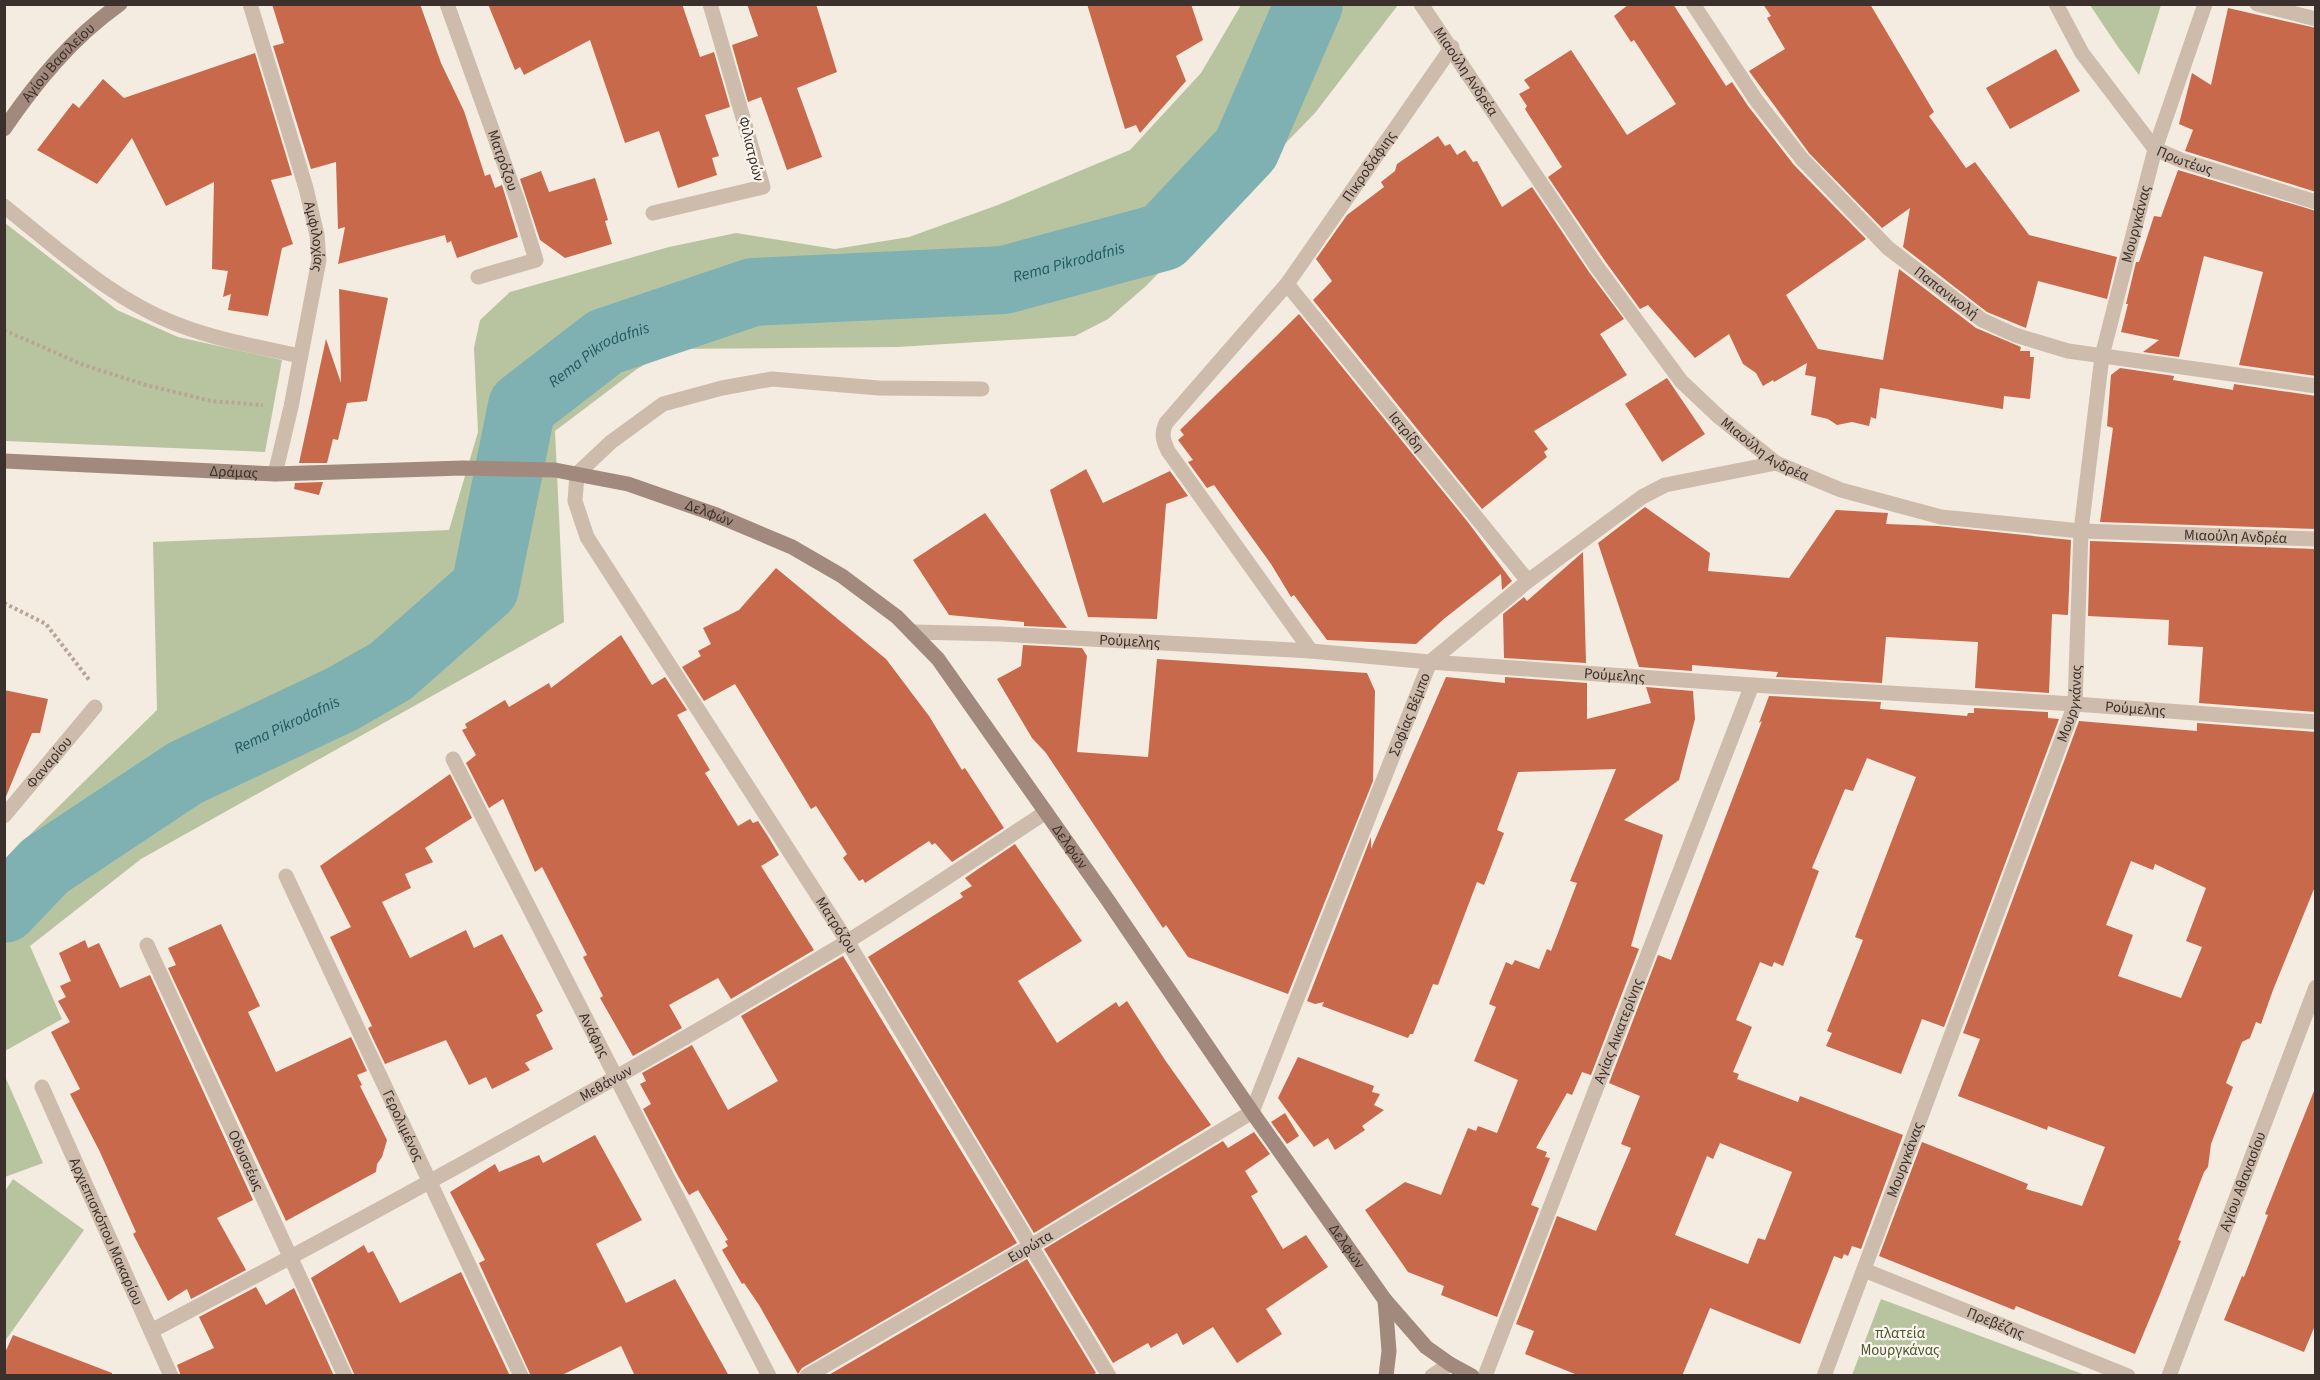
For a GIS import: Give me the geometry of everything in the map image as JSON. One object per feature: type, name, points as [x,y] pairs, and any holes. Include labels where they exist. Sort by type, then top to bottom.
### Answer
[{"type":"street","name":"Αγίου Βασιλείου","points":[[4,129],[62,53],[120,4]]},
{"type":"street","name":"Αμφιλοχίας","points":[[250,4],[306,188],[317,235],[319,260],[291,407],[274,474]]},
{"type":"street","name":"Ματρόζου","points":[[447,4],[517,199],[536,260],[478,277]]},
{"type":"street","name":"Φιλιατρών","points":[[653,213],[763,187],[710,4]]},
{"type":"street","name":"Μιαούλη Ανδρέα","points":[[1421,4],[1452,47],[1597,267],[1681,381],[1719,417],[1776,463],[1841,490],[1941,517],[2081,531],[2316,539]]},
{"type":"street","name":"Παπανικολή","points":[[1693,4],[1756,100],[1802,159],[1888,248],[1982,320],[2015,335],[2068,351],[2316,386]]},
{"type":"street","name":"Πρωτέως","points":[[2056,4],[2082,53],[2155,149],[2183,161],[2316,202]]},
{"type":"street","name":"Μουργκάνας","points":[[1824,1376],[2075,704],[2081,531],[2102,356],[2155,149],[2205,4]]},
{"type":"street","points":[[2258,4],[2316,19]]},
{"type":"street","name":"Πικροδάφιης","points":[[1311,651],[1168,451],[1162,431],[1166,423],[1287,284],[1452,47]]},
{"type":"street","points":[[4,206],[81,268],[121,296],[154,313],[209,335],[300,356]]},
{"type":"street","name":"Ιατρίδη","points":[[1287,284],[1528,581]]},
{"type":"street","points":[[577,474],[611,441],[663,404],[722,388],[772,379],[879,388],[982,389]]},
{"type":"street","name":"Δράμας","points":[[4,461],[274,474],[463,468],[555,470]]},
{"type":"street","name":"Σοφίας Βέμπο","points":[[1252,1112],[1430,662],[1528,581],[1642,496],[1665,485],[1776,463]]},
{"type":"street","name":"Δελφών","points":[[555,470],[628,484],[714,514],[792,547],[842,576],[914,632],[949,674],[1385,1300],[1426,1347],[1472,1376]]},
{"type":"street","name":"Ματρόζου","points":[[577,474],[575,501],[587,537],[847,942],[1109,1376]]},
{"type":"street","name":"Ρούμελης","points":[[914,632],[1000,634],[1311,651],[1430,662],[1752,685],[2075,704],[2316,722]]},
{"type":"street","name":"Αγίας Αικατερίνης","points":[[1485,1376],[1752,685]]},
{"type":"street","name":"Φαναρίου","points":[[4,816],[94,707]]},
{"type":"street","name":"Ανάφης","points":[[453,759],[769,1376]]},
{"type":"street","name":"Μεθάνων","points":[[151,1331],[291,1258],[617,1078],[847,942],[1046,812]]},
{"type":"street","name":"Γερολιμένος","points":[[286,876],[521,1376]]},
{"type":"street","name":"Οδυσσέως","points":[[147,945],[345,1376]]},
{"type":"street","name":"Αγίου Αθανασίου","points":[[2169,1376],[2316,987]]},
{"type":"street","name":"Αρχιεπισκόπου Μακαρίου","points":[[42,1087],[171,1376]]},
{"type":"street","name":"Ευρώτα","points":[[807,1376],[1031,1246],[1252,1112]]},
{"type":"street","name":"Πρεβέζης","points":[[1864,1270],[2128,1376]]},
{"type":"street","points":[[1385,1300],[1389,1351],[1386,1376]]},
{"type":"street","points":[[1432,1376],[1450,1364]]},
{"type":"path","points":[[4,330],[81,364],[146,385],[211,401],[291,407]]},
{"type":"path","points":[[4,603],[46,624],[94,687],[94,707]]},
{"type":"green space","points":[[1241,5],[1398,5],[1315,113],[1146,286],[1108,319],[1075,336],[898,347],[671,349],[637,369],[555,431],[564,622],[141,859],[30,946],[62,1019],[5,1051],[5,859],[157,710],[153,542],[449,530],[478,432],[474,348],[480,320],[510,292],[669,247],[736,233],[835,249],[909,237],[998,205],[1130,150],[1201,73]]},
{"type":"green space","points":[[2090,5],[2161,5],[2139,75],[2118,47]]},
{"type":"green space","points":[[5,223],[117,310],[178,337],[282,360],[265,452],[5,441]]},
{"type":"green space","points":[[4,1074],[43,1163],[5,1177],[4,1177]]},
{"type":"green space","points":[[13,1179],[84,1230],[5,1341],[5,1191]]},
{"type":"green space","name":"πλατεία Μουργκάνας","points":[[1881,1299],[2085,1375],[1852,1375]]},
{"type":"building","points":[[272,4],[420,4],[441,63],[464,111],[485,176],[490,174],[495,188],[502,185],[518,237],[457,258],[451,241],[447,243],[445,235],[338,264],[345,227],[338,229],[336,162],[311,169],[273,46],[284,43]]},
{"type":"building","points":[[488,4],[682,4],[700,57],[714,52],[730,107],[705,115],[719,156],[712,158],[717,175],[678,188],[659,131],[625,143],[590,40],[524,75],[520,67],[515,70]]},
{"type":"building","points":[[747,4],[816,4],[837,72],[797,88],[822,157],[787,170],[761,97],[748,102],[732,45],[758,36]]},
{"type":"building","points":[[1087,4],[1191,4],[1203,40],[1176,56],[1186,81],[1140,133],[1136,125],[1125,129]]},
{"type":"building","points":[[1629,4],[1673,4],[1726,86],[1732,82],[1794,165],[1866,239],[1786,295],[1818,349],[1883,360],[1899,269],[1976,328],[2021,347],[2020,351],[2030,351],[2030,357],[2034,357],[2030,399],[2004,396],[2003,409],[1880,388],[1876,419],[1871,417],[1869,426],[1852,422],[1837,425],[1828,419],[1811,415],[1816,377],[1805,375],[1807,363],[1763,386],[1756,373],[1743,364],[1729,334],[1695,358],[1648,305],[1640,309],[1548,177],[1562,167],[1525,109],[1527,106],[1519,94],[1530,88],[1524,80],[1571,50],[1627,135],[1676,104],[1634,40],[1631,42],[1614,16]]},
{"type":"building","points":[[1763,4],[1870,4],[1934,112],[1929,116],[1966,168],[1975,162],[2029,235],[2117,257],[2107,299],[2038,281],[2026,328],[1987,312],[1903,247],[1910,208],[1882,228],[1809,153],[1749,71],[1785,49],[1767,18],[1771,16]]},
{"type":"building","points":[[2228,8],[2316,28],[2316,192],[2185,151],[2193,130],[2179,124],[2192,73],[2211,85]]},
{"type":"building","points":[[2056,49],[2080,91],[2010,129],[1986,88]]},
{"type":"building","points":[[255,53],[292,175],[271,180],[293,244],[282,248],[268,316],[228,310],[231,294],[223,297],[228,271],[212,269],[214,182],[166,206],[132,138],[97,184],[37,150],[73,103],[79,108],[103,79],[124,98]]},
{"type":"building","points":[[1438,136],[1445,146],[1450,144],[1457,155],[1465,150],[1473,162],[1477,161],[1502,207],[1532,187],[1589,272],[1624,319],[1600,334],[1627,375],[1534,431],[1548,449],[1544,452],[1547,457],[1482,509],[1313,300],[1332,281],[1316,259],[1347,215],[1384,187],[1381,182],[1395,171],[1397,164]]},
{"type":"building","points":[[2178,170],[2316,211],[2316,376],[2239,365],[2263,272],[2204,256],[2179,357],[2143,352],[2159,340],[2121,332],[2136,262],[2139,262],[2154,216],[2161,217]]},
{"type":"building","points":[[541,171],[549,192],[595,178],[608,220],[605,221],[612,244],[565,258],[540,240],[520,179]]},
{"type":"building","points":[[339,289],[388,298],[367,401],[347,403],[338,440],[333,439],[327,463],[299,463],[326,339],[341,383]]},
{"type":"building","points":[[1299,314],[1467,521],[1512,581],[1502,590],[1501,574],[1416,644],[1327,640],[1294,595],[1291,597],[1271,564],[1214,485],[1207,488],[1188,462],[1193,460],[1178,440],[1184,435],[1180,430]]},
{"type":"building","points":[[2120,368],[2174,376],[2173,380],[2233,390],[2234,384],[2316,396],[2316,529],[2100,522],[2113,428],[2107,426],[2111,375]]},
{"type":"building","points":[[1667,378],[1705,434],[1662,462],[1625,404]]},
{"type":"building","points":[[1086,469],[1103,503],[1170,471],[1188,496],[1166,504],[1157,619],[1088,617],[1050,490]]},
{"type":"building","points":[[323,482],[319,495],[294,489],[295,483]]},
{"type":"building","points":[[1645,507],[1710,553],[1708,571],[1789,578],[1836,510],[1888,513],[1886,524],[1938,526],[2071,540],[2068,615],[2052,614],[2049,693],[1975,688],[1978,642],[1886,637],[1882,683],[1776,677],[1778,672],[1692,665],[1692,671],[1639,667],[1598,543]]},
{"type":"building","points":[[985,513],[1067,628],[1024,626],[1024,622],[949,615],[913,560]]},
{"type":"building","points":[[2090,541],[2316,549],[2316,712],[2199,703],[2203,647],[2168,645],[2169,620],[2088,616]]},
{"type":"building","points":[[1583,552],[1586,663],[1504,658],[1503,614],[1524,597],[1527,601]]},
{"type":"building","points":[[776,568],[886,659],[929,716],[962,770],[965,768],[1004,828],[952,862],[935,843],[932,845],[929,841],[865,883],[863,879],[859,881],[843,858],[847,854],[816,806],[811,809],[735,684],[704,701],[682,667],[701,656],[698,651],[711,644],[703,628],[739,610]]},
{"type":"building","points":[[621,635],[652,685],[665,677],[687,710],[677,715],[710,770],[705,773],[738,826],[750,819],[753,823],[758,821],[769,838],[779,855],[761,866],[814,950],[731,999],[718,978],[669,1005],[682,1028],[633,1056],[600,998],[603,996],[583,957],[587,955],[542,867],[535,872],[503,799],[489,808],[466,763],[476,755],[462,730],[467,728],[465,724],[505,700],[509,707],[549,683],[551,688]]},
{"type":"building","points":[[1023,645],[1082,648],[1087,656],[1077,752],[1148,757],[1157,659],[1367,673],[1375,691],[1373,781],[1288,994],[1188,957],[1166,925],[1163,928],[1046,753],[1032,738],[997,679],[1021,666]]},
{"type":"building","points":[[1446,677],[1505,683],[1505,677],[1587,683],[1587,719],[1651,703],[1646,687],[1693,691],[1695,719],[1679,780],[1624,820],[1663,835],[1631,946],[1639,949],[1591,1075],[1582,1072],[1572,1095],[1567,1093],[1536,1148],[1547,1152],[1545,1157],[1550,1158],[1531,1205],[1539,1208],[1497,1317],[1441,1295],[1444,1286],[1408,1272],[1365,1210],[1405,1182],[1441,1195],[1468,1128],[1476,1131],[1478,1126],[1497,1133],[1518,1080],[1474,1061],[1496,1007],[1489,1004],[1506,962],[1512,965],[1515,960],[1539,969],[1547,949],[1551,951],[1577,883],[1570,881],[1616,769],[1518,772],[1497,830],[1504,833],[1484,885],[1477,882],[1438,985],[1433,984],[1413,1034],[1410,1034],[1408,1038],[1322,1006],[1324,1002],[1315,1004],[1307,1001],[1371,837],[1371,849]]},
{"type":"building","points":[[4,690],[48,699],[40,733],[32,733],[5,799]]},
{"type":"building","points":[[1769,696],[1881,702],[1880,709],[1967,716],[1968,713],[1974,713],[1974,708],[2048,712],[2048,718],[2059,719],[1944,1027],[1922,1019],[1901,1074],[1826,1046],[1832,1033],[1827,1031],[1863,940],[1855,937],[1916,777],[1867,758],[1853,791],[1845,789],[1812,868],[1819,871],[1783,966],[1774,962],[1772,967],[1760,962],[1736,1020],[1752,1027],[1733,1072],[1739,1074],[1737,1079],[1798,1102],[1800,1096],[1903,1135],[1861,1249],[1852,1246],[1848,1256],[1844,1254],[1842,1259],[1834,1256],[1800,1344],[1710,1308],[1682,1376],[1580,1376],[1525,1354],[1534,1331],[1516,1324],[1557,1216],[1596,1231],[1631,1148],[1621,1144],[1640,1096],[1609,1083],[1658,955],[1671,960],[1762,721],[1759,723]],"holes":[[[1720,1143],[1792,1172],[1765,1240],[1758,1238],[1748,1264],[1675,1235],[1707,1156],[1713,1159]]]},
{"type":"building","points":[[2079,721],[2197,731],[2197,723],[2316,732],[2316,884],[2261,1024],[2256,1022],[2250,1038],[2242,1042],[2226,1083],[2233,1087],[2211,1144],[2208,1167],[2204,1172],[2178,1240],[2181,1241],[2135,1354],[2016,1306],[2014,1310],[1879,1256],[1922,1142],[2028,1184],[2026,1189],[2082,1206],[2105,1147],[2048,1126],[2047,1130],[1958,1096],[1980,1039],[1963,1033]],"holes":[[[2131,861],[2153,870],[2155,864],[2206,888],[2186,941],[2202,947],[2181,998],[2118,976],[2133,935],[2106,925]]]},
{"type":"building","points":[[450,774],[472,818],[425,848],[433,862],[405,874],[411,888],[382,902],[410,958],[466,930],[474,948],[502,934],[543,1011],[536,1015],[553,1049],[525,1063],[530,1070],[492,1089],[486,1077],[469,1085],[446,1040],[385,1064],[368,1028],[372,1026],[330,937],[351,927],[320,866]]},
{"type":"building","points":[[1015,844],[1082,941],[1018,981],[1057,1043],[1116,1002],[1119,1007],[1127,1001],[1211,1125],[1034,1233],[868,957],[963,897],[960,893],[972,886],[965,878]]},
{"type":"building","points":[[221,924],[260,1006],[248,1012],[276,1072],[351,1037],[367,1071],[357,1075],[362,1085],[360,1086],[387,1140],[376,1172],[286,1221],[168,968],[176,965],[168,948]]},
{"type":"building","points":[[85,940],[88,948],[99,943],[120,988],[150,975],[253,1200],[217,1218],[246,1270],[191,1299],[187,1289],[168,1301],[133,1234],[136,1232],[99,1150],[70,1094],[80,1089],[51,1032],[70,1022],[58,1001],[66,997],[60,986],[71,981],[59,953]]},
{"type":"building","points":[[843,956],[1017,1243],[802,1368],[798,1374],[759,1305],[744,1283],[742,1284],[722,1250],[728,1246],[725,1241],[728,1240],[698,1190],[689,1195],[678,1176],[643,1109],[651,1104],[640,1084],[646,1081],[642,1073],[692,1045],[728,1110],[778,1081],[741,1016]]},
{"type":"building","points":[[1298,1057],[1374,1086],[1372,1092],[1380,1094],[1374,1105],[1384,1110],[1362,1126],[1365,1130],[1335,1150],[1328,1138],[1314,1147],[1278,1098]]},
{"type":"building","points":[[2314,1091],[2316,1323],[2304,1352],[2224,1320],[2242,1276],[2244,1277],[2268,1215],[2265,1214]]},
{"type":"building","points":[[1285,1113],[1299,1136],[1287,1144],[1271,1122]]},
{"type":"building","points":[[1254,1132],[1270,1154],[1245,1171],[1258,1192],[1251,1196],[1283,1249],[1306,1235],[1328,1267],[1266,1309],[1282,1334],[1237,1363],[1213,1327],[1183,1345],[1177,1333],[1151,1348],[1148,1343],[1113,1363],[1044,1249],[1223,1141],[1228,1148]]},
{"type":"building","points":[[595,1135],[642,1220],[596,1244],[626,1303],[675,1279],[729,1376],[635,1376],[621,1346],[560,1376],[531,1376],[479,1263],[485,1260],[450,1192],[495,1164],[499,1172],[539,1155],[543,1163]]},
{"type":"building","points":[[364,1245],[368,1253],[373,1251],[400,1303],[461,1272],[510,1376],[355,1376],[311,1278]]},
{"type":"building","points":[[1027,1259],[1096,1373],[1091,1376],[827,1376]]},
{"type":"building","points":[[256,1287],[266,1305],[294,1288],[334,1376],[181,1376],[177,1365],[214,1348],[199,1317]]},
{"type":"building","points":[[13,1335],[112,1373],[112,1376],[4,1376],[4,1355]]},
{"type":"waterway","name":"Rema Pikrodafnis","points":[[4,909],[45,866],[185,773],[342,699],[391,671],[485,588],[522,406],[605,342],[753,292],[1004,280],[1163,237],[1246,149],[1309,4]]}]
